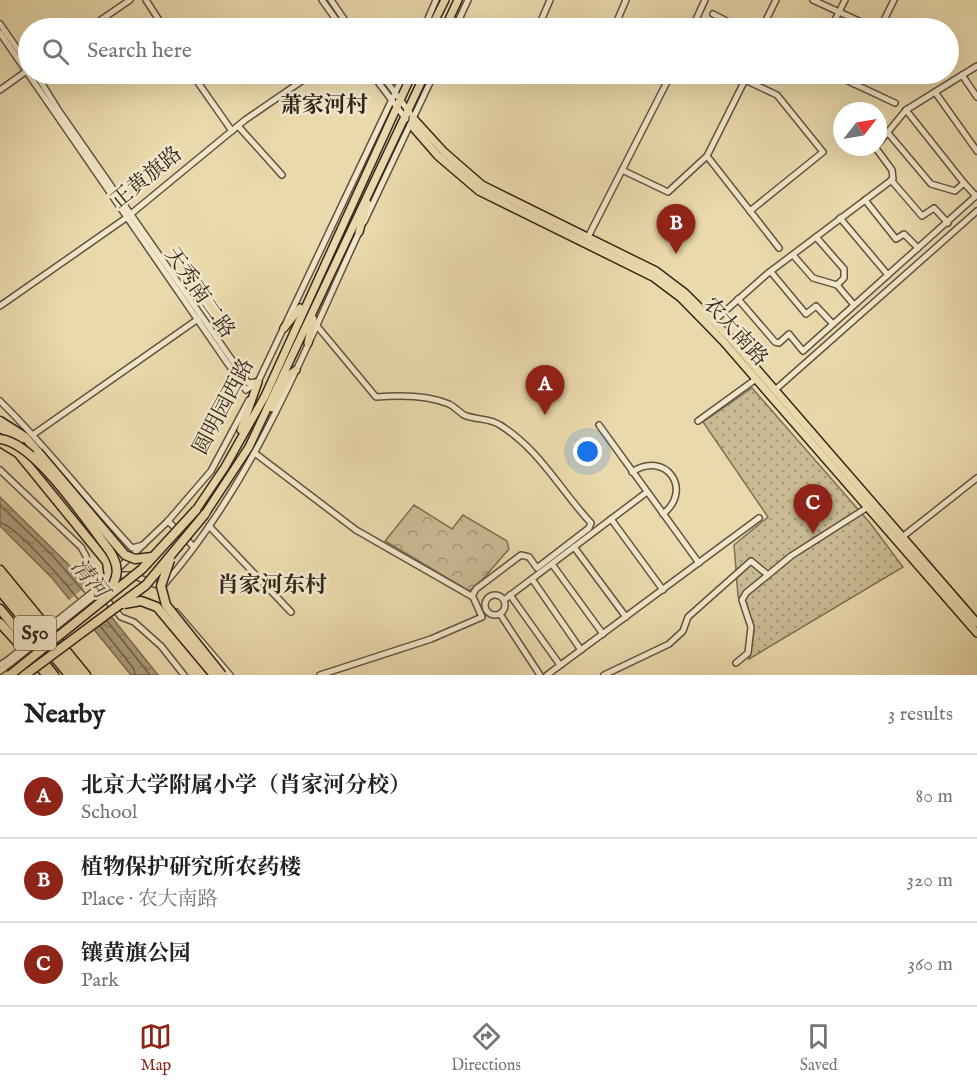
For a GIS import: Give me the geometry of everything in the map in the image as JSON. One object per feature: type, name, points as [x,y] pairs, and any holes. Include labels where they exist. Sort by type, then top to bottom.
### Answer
[{"type":"highway","points":[[0,421],[25,437],[125,555],[146,559],[168,542]]},
{"type":"highway","points":[[0,428],[38,452]]},
{"type":"highway","points":[[0,440],[18,453],[107,562],[109,577]]},
{"type":"highway","points":[[0,440],[16,444],[40,463],[116,561],[117,581],[102,603]]},
{"type":"highway","name":"圆明园西路","points":[[10,675],[102,603],[168,542],[196,510]]},
{"type":"highway","name":"圆明园西路","points":[[25,675],[146,585],[206,514]]},
{"type":"highway","points":[[174,551],[164,577],[162,596],[172,614],[222,675]]},
{"type":"highway","points":[[0,570],[86,675]]},
{"type":"highway","points":[[0,580],[78,675]]},
{"type":"highway","name":"S50","points":[[0,591],[69,675]]},
{"type":"highway","points":[[110,610],[136,600],[148,602],[163,614],[214,675]]},
{"type":"highway","name":"S50","points":[[0,609],[54,675]]},
{"type":"highway","points":[[0,624],[47,675]]},
{"type":"main road","points":[[435,18],[438,0]]},
{"type":"main road","points":[[436,18],[445,0]]},
{"type":"main road","points":[[450,18],[458,0]]},
{"type":"main road","name":"圆明园西路","points":[[196,510],[225,467],[265,396],[406,84]]},
{"type":"main road","name":"圆明园西路","points":[[206,514],[220,496],[262,419],[420,84]]},
{"type":"main road","name":"农大南路","points":[[412,121],[449,158],[482,185],[663,276],[714,321],[775,390],[977,633]]},
{"type":"main road","name":"农大南路","points":[[412,121],[444,162],[479,191],[638,268],[667,286],[701,317],[868,507],[977,623]]},
{"type":"main road","points":[[359,232],[372,183]]},
{"type":"main road","points":[[284,328],[308,297]]},
{"type":"main road","points":[[308,343],[307,334],[317,305]]},
{"type":"main road","points":[[262,419],[269,413],[289,375],[296,370]]},
{"type":"main road","points":[[225,467],[249,412],[258,382]]},
{"type":"street","points":[[104,18],[130,0]]},
{"type":"street","points":[[146,0],[158,18]]},
{"type":"street","points":[[322,0],[335,18]]},
{"type":"street","points":[[330,0],[343,18]]},
{"type":"street","points":[[429,18],[438,0]]},
{"type":"street","points":[[460,18],[468,0]]},
{"type":"street","points":[[541,18],[549,0]]},
{"type":"street","points":[[618,18],[626,0]]},
{"type":"street","points":[[697,18],[705,0]]},
{"type":"street","points":[[767,18],[776,0]]},
{"type":"street","points":[[813,0],[852,18]]},
{"type":"street","points":[[836,18],[844,0]]},
{"type":"street","points":[[885,18],[894,0]]},
{"type":"street","points":[[713,14],[721,18]]},
{"type":"street","points":[[0,24],[18,50]]},
{"type":"street","name":"天秀南二路","points":[[0,33],[18,59]]},
{"type":"street","points":[[959,77],[977,66]]},
{"type":"street","points":[[962,75],[977,97]]},
{"type":"street","points":[[0,90],[18,77]]},
{"type":"street","name":"天秀南二路","points":[[36,84],[248,383],[258,382]]},
{"type":"street","name":"天秀南二路","points":[[42,84],[246,390],[258,382]]},
{"type":"street","points":[[199,84],[232,130]]},
{"type":"street","name":"正黄旗路","points":[[0,306],[128,215],[232,130],[298,84]]},
{"type":"street","points":[[379,84],[390,100],[397,101]]},
{"type":"street","points":[[387,84],[412,121]]},
{"type":"street","name":"圆明园西路","points":[[101,588],[109,577],[168,521],[211,471],[258,382],[390,100],[397,101],[401,84]]},
{"type":"street","points":[[162,587],[209,526],[256,454],[429,84]]},
{"type":"street","points":[[588,237],[666,84]]},
{"type":"street","points":[[622,170],[668,192],[707,156],[743,84]]},
{"type":"street","points":[[750,212],[822,152],[777,95],[754,84]]},
{"type":"street","points":[[854,84],[895,103]]},
{"type":"street","points":[[948,84],[906,110],[888,133],[931,184],[955,191],[964,183]]},
{"type":"street","points":[[935,92],[977,151]]},
{"type":"street","points":[[738,299],[775,342],[779,343],[789,334],[803,351],[977,196],[906,110]]},
{"type":"street","points":[[238,126],[282,175]]},
{"type":"street","points":[[707,156],[779,248]]},
{"type":"street","points":[[883,156],[892,170],[891,180],[922,216],[933,208],[948,223]]},
{"type":"street","points":[[714,321],[771,272],[891,180]]},
{"type":"street","points":[[865,200],[896,239],[904,234],[918,248]]},
{"type":"street","points":[[775,390],[977,210]]},
{"type":"street","points":[[840,218],[888,275]]},
{"type":"street","points":[[816,237],[844,269],[844,278],[837,285]]},
{"type":"street","points":[[793,255],[813,278],[837,285],[854,305]]},
{"type":"street","points":[[771,272],[806,314],[816,306],[833,324]]},
{"type":"street","points":[[34,434],[198,319]]},
{"type":"street","points":[[317,326],[376,397],[398,396],[438,401],[456,408],[463,415],[499,424],[548,466],[570,500],[591,523],[589,528],[537,568],[529,557],[521,555],[476,589],[472,596]]},
{"type":"street","points":[[698,421],[756,379]]},
{"type":"street","points":[[0,400],[34,434],[94,507],[132,548],[144,545]]},
{"type":"street","points":[[599,425],[699,563]]},
{"type":"street","points":[[256,454],[356,530],[472,596],[482,617]]},
{"type":"street","points":[[632,472],[650,465],[666,470],[672,476],[676,483],[676,500],[663,514]]},
{"type":"street","points":[[0,470],[81,547],[86,556],[91,581],[121,617],[134,622],[146,631],[184,675]]},
{"type":"street","points":[[900,539],[977,478]]},
{"type":"street","points":[[504,600],[647,492]]},
{"type":"street","points":[[736,663],[748,652],[751,627],[742,600],[746,593],[791,556],[868,507]]},
{"type":"street","points":[[547,675],[759,518]]},
{"type":"street","points":[[611,519],[663,590]]},
{"type":"street","points":[[168,521],[193,546]]},
{"type":"street","points":[[209,526],[291,612]]},
{"type":"street","points":[[574,547],[626,617]]},
{"type":"street","points":[[126,561],[128,572],[132,575],[162,587],[171,605],[230,675]]},
{"type":"street","points":[[604,675],[669,644],[683,631],[688,617],[752,561],[768,575]]},
{"type":"street","points":[[552,564],[603,634]]},
{"type":"street","name":"圆明园西路","points":[[0,671],[101,588],[119,575],[132,575]]},
{"type":"street","points":[[532,579],[581,650]]},
{"type":"street","points":[[488,612],[485,605],[489,596],[496,595],[504,600]]},
{"type":"street","points":[[510,595],[560,665]]},
{"type":"street","points":[[500,614],[504,609],[504,600]]},
{"type":"street","points":[[320,675],[431,639],[482,617],[488,612],[500,614],[540,675]]},
{"type":"street","name":"圆明园西路","points":[[0,665],[10,661]]},
{"type":"green space","points":[[752,388],[870,523],[903,567],[749,659],[754,630],[738,596],[734,545],[768,517],[703,422]]},
{"type":"green space","points":[[414,505],[452,529],[463,515],[507,541],[509,549],[483,579],[469,591],[385,541]]},
{"type":"water","points":[[0,497],[73,569],[158,675],[131,675],[52,578],[0,526]]},
{"type":"pier","points":[[89,584],[113,614],[92,631],[68,601]]},
{"type":"place","name":"植物保护研究所农药楼","points":[[676,254]]},
{"type":"place","name":"北京大学附属小学（肖家河分校）","points":[[545,415]]},
{"type":"place","name":"镶黄旗公园","points":[[813,534]]},
{"type":"district","name":"萧家河村","points":[[324,106]]},
{"type":"district","name":"肖家河东村","points":[[272,586]]},
{"type":"water label","name":"清河","points":[[89,579]]}]
